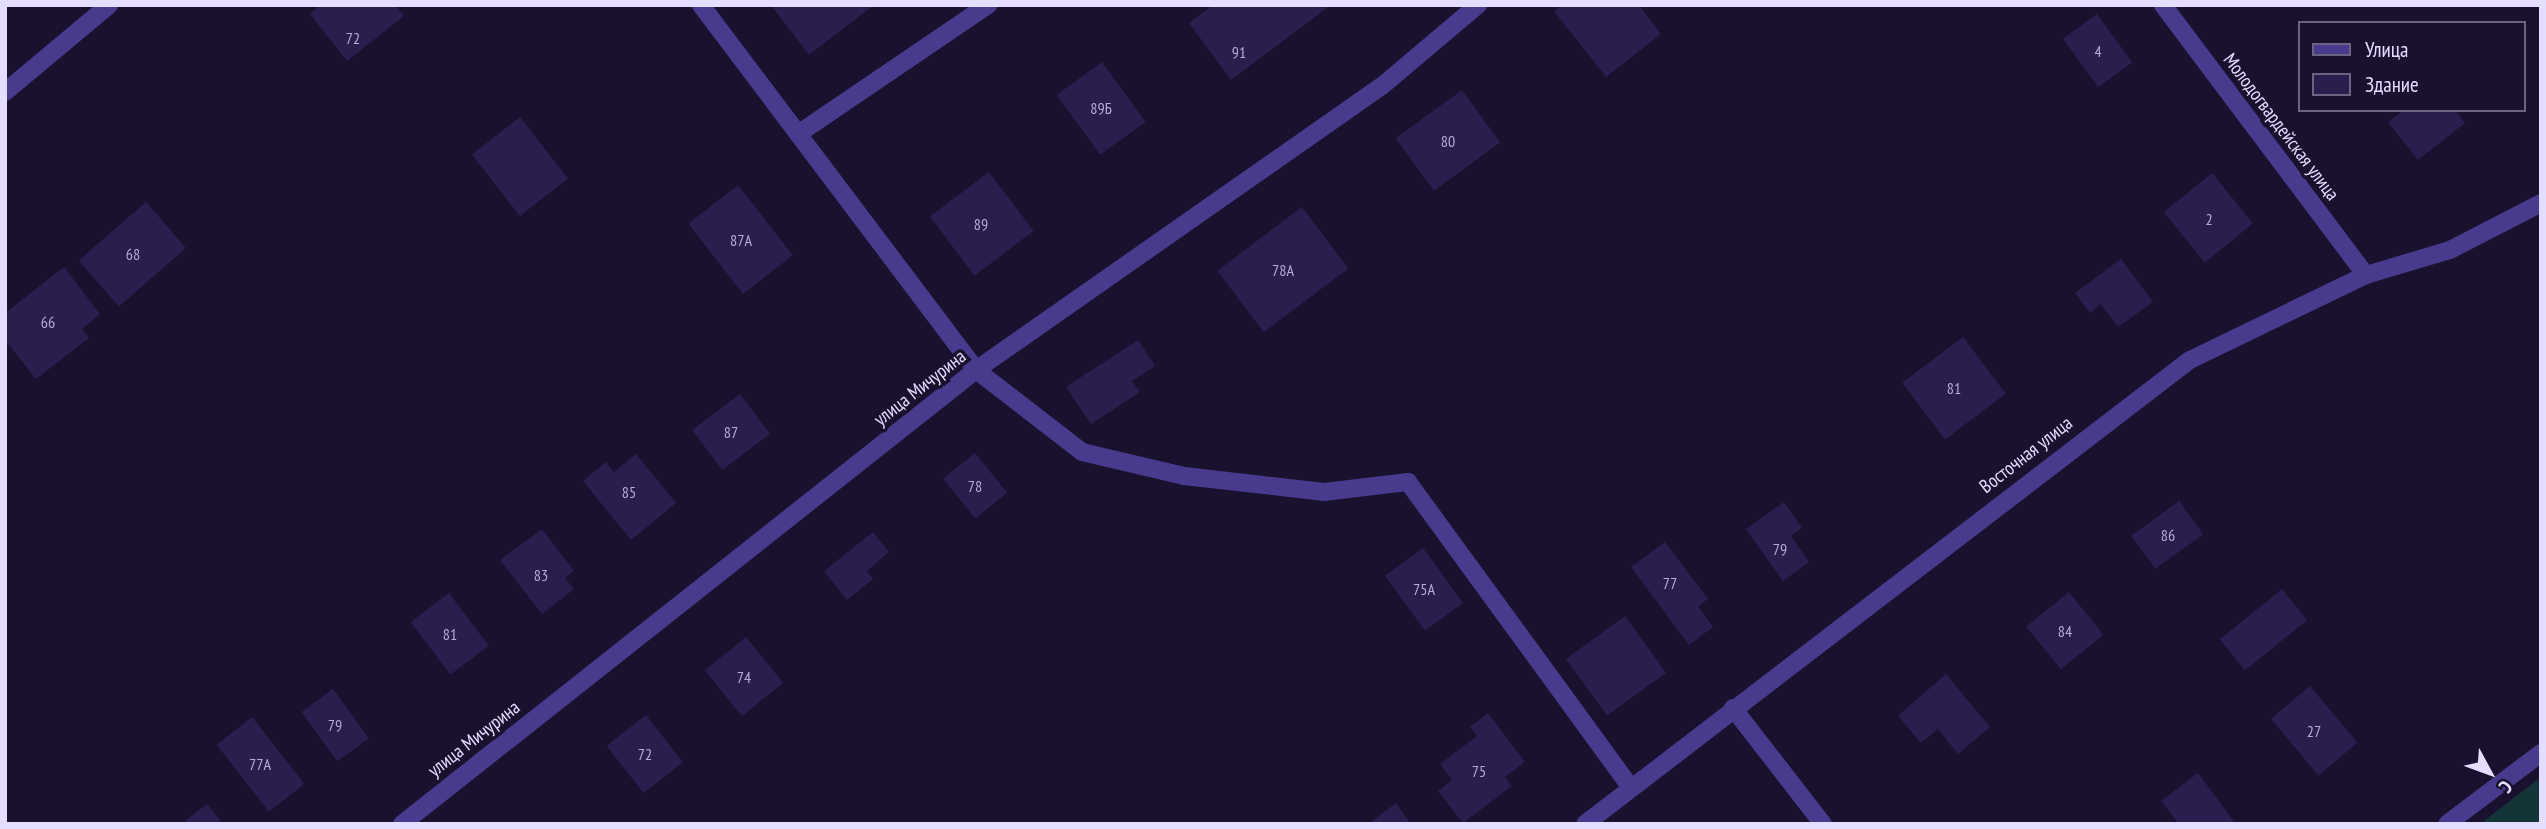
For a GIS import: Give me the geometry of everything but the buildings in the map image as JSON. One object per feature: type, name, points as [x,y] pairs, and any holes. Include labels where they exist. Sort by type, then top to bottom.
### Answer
[{"type":"street","points":[[5,92],[108,5]]},
{"type":"street","points":[[701,5],[976,370],[1082,452],[1184,476],[1324,492],[1408,482],[1631,788]]},
{"type":"street","points":[[798,134],[988,5]]},
{"type":"street","name":"улица Мичурина","points":[[401,824],[976,370],[1382,86],[1478,5]]},
{"type":"street","name":"Молодогвардейская улица","points":[[2162,5],[2366,275]]},
{"type":"street","name":"Восточная улица","points":[[1585,824],[2142,392],[2242,330],[2366,275],[2450,250],[2541,203]]},
{"type":"street","points":[[1733,708],[1823,824]]},
{"type":"street","points":[[2452,822],[2541,753]]},
{"type":"green space","points":[[2541,777],[2541,824],[2480,824]]}]
